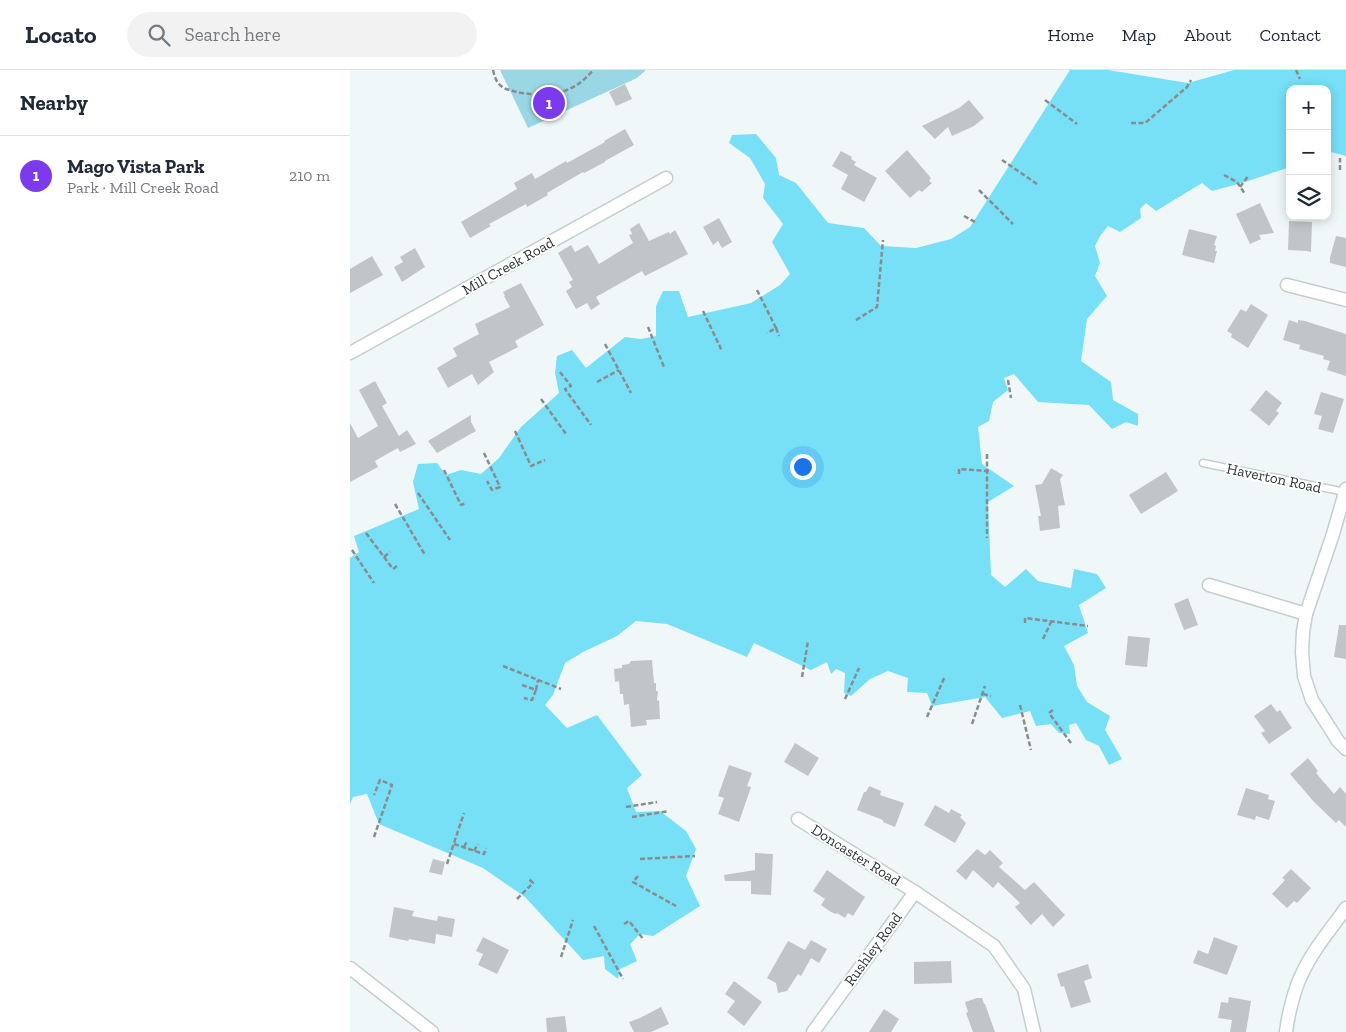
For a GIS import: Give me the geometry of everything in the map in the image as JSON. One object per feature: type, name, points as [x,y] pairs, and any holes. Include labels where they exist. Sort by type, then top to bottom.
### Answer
[{"type":"street","name":"Mill Creek Road","points":[[350,353],[666,178]]},
{"type":"street","points":[[1287,285],[1346,300]]},
{"type":"street","points":[[1346,491],[1306,614],[1303,642],[1304,676],[1312,700],[1346,749]]},
{"type":"street","points":[[1209,585],[1306,614]]},
{"type":"street","name":"Doncaster Road","points":[[798,818],[915,892]]},
{"type":"street","points":[[915,892],[994,946],[1024,988],[1034,1032]]},
{"type":"street","name":"Rushley Road","points":[[812,1032],[915,892]]},
{"type":"street","points":[[1286,1032],[1288,1018],[1300,977],[1321,940],[1346,908]]},
{"type":"street","points":[[350,968],[432,1032]]},
{"type":"lane","name":"Haverton Road","points":[[1203,463],[1346,491]]},
{"type":"path","points":[[493,70],[500,85],[506,89],[547,96],[568,90],[584,80],[593,70]]},
{"type":"path","points":[[1296,70],[1300,79]]},
{"type":"path","points":[[1131,123],[1145,123],[1187,87],[1191,80]]},
{"type":"path","points":[[1045,100],[1077,124]]},
{"type":"path","points":[[1340,158],[1340,170]]},
{"type":"path","points":[[1002,160],[1037,184]]},
{"type":"path","points":[[1224,175],[1237,182],[1245,194]]},
{"type":"path","points":[[1240,186],[1248,175]]},
{"type":"path","points":[[978,190],[1013,224]]},
{"type":"path","points":[[964,216],[977,223]]},
{"type":"path","points":[[856,320],[877,307],[883,240]]},
{"type":"path","points":[[758,290],[780,336]]},
{"type":"path","points":[[703,311],[722,350]]},
{"type":"path","points":[[648,328],[664,367]]},
{"type":"path","points":[[767,333],[776,328]]},
{"type":"path","points":[[605,344],[631,392]]},
{"type":"path","points":[[597,382],[619,370]]},
{"type":"path","points":[[560,372],[571,386],[565,389],[591,425]]},
{"type":"path","points":[[1008,380],[1011,398]]},
{"type":"path","points":[[541,399],[566,434]]},
{"type":"path","points":[[515,431],[531,466],[545,460]]},
{"type":"path","points":[[484,453],[500,487],[492,490],[487,481]]},
{"type":"path","points":[[986,454],[986,538]]},
{"type":"path","points":[[959,474],[960,469],[989,471]]},
{"type":"path","points":[[444,470],[461,505],[466,503]]},
{"type":"path","points":[[418,492],[450,540]]},
{"type":"path","points":[[395,504],[425,555]]},
{"type":"path","points":[[366,534],[393,569],[397,566]]},
{"type":"path","points":[[352,550],[374,583]]},
{"type":"path","points":[[384,557],[390,552]]},
{"type":"path","points":[[1025,624],[1025,618],[1088,626]]},
{"type":"path","points":[[1043,638],[1050,622]]},
{"type":"path","points":[[802,677],[808,641]]},
{"type":"path","points":[[503,666],[561,689]]},
{"type":"path","points":[[845,699],[859,668]]},
{"type":"path","points":[[927,717],[945,676]]},
{"type":"path","points":[[524,698],[532,700],[538,680]]},
{"type":"path","points":[[522,685],[536,690]]},
{"type":"path","points":[[972,724],[985,686]]},
{"type":"path","points":[[983,694],[992,696]]},
{"type":"path","points":[[1020,705],[1031,750]]},
{"type":"path","points":[[1053,710],[1049,713],[1071,743]]},
{"type":"path","points":[[374,795],[380,780],[392,784],[374,837]]},
{"type":"path","points":[[626,807],[657,802]]},
{"type":"path","points":[[632,817],[669,811]]},
{"type":"path","points":[[447,864],[464,813]]},
{"type":"path","points":[[464,847],[467,841]]},
{"type":"path","points":[[454,844],[484,854],[486,848]]},
{"type":"path","points":[[474,851],[478,844]]},
{"type":"path","points":[[640,859],[695,856]]},
{"type":"path","points":[[638,876],[632,882],[676,906]]},
{"type":"path","points":[[518,899],[533,883],[530,879]]},
{"type":"path","points":[[561,957],[573,920]]},
{"type":"path","points":[[624,924],[629,921],[644,940]]},
{"type":"path","points":[[594,926],[623,979]]},
{"type":"shaded area","points":[[500,70],[646,70],[637,78],[528,128]]},
{"type":"shaded area","points":[[1070,70],[1108,70],[1188,83],[1234,70],[1346,70],[1346,156],[1331,152],[1331,85],[1286,85],[1286,168],[1212,191],[1202,183],[1156,211],[1146,203],[1140,209],[1141,218],[1120,232],[1108,226],[1100,236],[1095,246],[1100,263],[1095,276],[1107,296],[1087,319],[1081,361],[1111,382],[1113,400],[1138,414],[1138,426],[1126,422],[1112,429],[1089,405],[1038,402],[1014,374],[1004,378],[1008,390],[993,402],[989,421],[978,427],[982,464],[1014,486],[988,502],[991,575],[1005,587],[1026,569],[1038,581],[1071,588],[1074,569],[1097,574],[1106,588],[1079,605],[1088,633],[1064,646],[1074,665],[1077,686],[1087,702],[1110,716],[1105,730],[1122,759],[1109,765],[1099,746],[1086,740],[1076,723],[1069,725],[1070,734],[1059,733],[1051,724],[1036,726],[1030,711],[1002,718],[985,697],[932,706],[927,693],[907,692],[908,678],[888,671],[870,679],[851,696],[844,693],[845,673],[836,669],[831,674],[827,662],[811,670],[754,643],[747,657],[667,624],[636,621],[617,636],[565,663],[553,695],[545,705],[567,728],[597,715],[642,775],[627,788],[636,812],[660,811],[686,831],[696,849],[686,876],[700,906],[653,936],[640,934],[630,944],[637,961],[620,969],[618,979],[605,969],[604,956],[583,960],[525,897],[483,868],[379,824],[367,794],[353,797],[350,804],[350,558],[359,552],[354,536],[419,509],[413,482],[418,464],[437,463],[446,475],[461,470],[481,474],[499,458],[521,427],[559,393],[555,373],[557,356],[572,350],[586,368],[625,337],[641,339],[656,336],[656,306],[663,291],[679,291],[688,317],[751,303],[780,285],[790,274],[772,242],[783,224],[763,198],[765,184],[750,158],[729,143],[732,135],[756,134],[776,158],[779,175],[796,183],[828,223],[864,228],[881,246],[916,248],[951,239],[970,227]]},
{"type":"building","points":[[625,84],[632,99],[616,106],[609,92]]},
{"type":"building","points":[[969,100],[984,118],[974,126],[952,136],[948,127],[935,139],[922,126],[959,108]]},
{"type":"building","points":[[625,129],[634,145],[583,172],[527,207],[526,204],[489,224],[491,226],[470,238],[461,222],[517,189],[514,183],[532,173],[535,179],[605,142]]},
{"type":"building","points":[[907,150],[931,178],[929,181],[932,183],[922,192],[919,190],[910,198],[885,171]]},
{"type":"building","points":[[841,151],[852,157],[851,159],[856,162],[854,165],[877,178],[864,202],[841,189],[848,175],[832,166]]},
{"type":"building","points":[[1260,203],[1274,233],[1259,235],[1261,239],[1250,244],[1236,214]]},
{"type":"building","points":[[719,218],[732,242],[722,248],[718,241],[713,245],[703,227]]},
{"type":"building","points":[[1289,221],[1312,222],[1311,252],[1288,250]]},
{"type":"building","points":[[639,223],[649,241],[669,232],[670,234],[675,230],[688,254],[645,276],[642,271],[596,297],[600,304],[591,310],[587,303],[576,309],[566,291],[572,287],[569,282],[573,280],[558,253],[571,245],[575,252],[588,245],[599,264],[633,243],[629,235],[632,234],[630,229]]},
{"type":"building","points":[[1189,229],[1217,236],[1214,245],[1216,246],[1215,251],[1217,251],[1214,263],[1182,255]]},
{"type":"building","points":[[1336,236],[1346,238],[1346,267],[1330,263]]},
{"type":"building","points":[[415,248],[425,267],[402,282],[394,267],[403,262],[400,257]]},
{"type":"building","points":[[372,256],[383,275],[350,293],[350,269]]},
{"type":"building","points":[[521,283],[544,325],[515,341],[518,347],[489,362],[494,372],[478,385],[472,374],[448,388],[437,368],[457,356],[453,348],[479,334],[475,324],[510,307],[503,292]]},
{"type":"building","points":[[1251,304],[1268,315],[1248,348],[1231,337],[1232,334],[1227,331],[1241,309],[1246,312]]},
{"type":"building","points":[[1289,320],[1298,323],[1298,320],[1305,321],[1346,334],[1346,376],[1327,370],[1330,361],[1323,359],[1324,356],[1299,349],[1300,345],[1283,340]]},
{"type":"building","points":[[375,381],[387,403],[382,406],[399,436],[407,430],[416,444],[400,452],[398,448],[387,454],[375,461],[378,467],[350,482],[350,423],[358,438],[378,426],[359,390]]},
{"type":"building","points":[[1266,390],[1282,403],[1276,411],[1279,413],[1269,426],[1250,410]]},
{"type":"building","points":[[1321,392],[1344,399],[1333,433],[1318,429],[1322,416],[1314,414]]},
{"type":"building","points":[[471,415],[471,422],[476,431],[437,453],[428,441]]},
{"type":"building","points":[[1051,468],[1063,475],[1060,479],[1065,505],[1058,506],[1060,528],[1040,531],[1038,516],[1041,516],[1035,485],[1042,484]]},
{"type":"building","points":[[1166,472],[1178,491],[1141,514],[1129,495]]},
{"type":"building","points":[[1188,598],[1198,625],[1184,630],[1174,604]]},
{"type":"building","points":[[1339,625],[1346,625],[1346,659],[1334,657]]},
{"type":"building","points":[[1128,636],[1150,638],[1147,667],[1125,665]]},
{"type":"building","points":[[652,660],[654,683],[656,683],[656,691],[658,691],[657,701],[659,700],[660,719],[646,720],[647,725],[631,727],[629,704],[624,705],[623,694],[620,694],[619,681],[615,682],[614,669],[622,668],[622,665],[629,664],[631,661]]},
{"type":"building","points":[[1271,704],[1277,712],[1280,710],[1292,728],[1269,744],[1261,733],[1265,731],[1254,716]]},
{"type":"building","points":[[795,743],[819,758],[808,776],[784,762]]},
{"type":"building","points":[[1308,758],[1318,771],[1316,773],[1334,794],[1340,787],[1346,794],[1346,827],[1339,820],[1336,823],[1314,802],[1290,774]]},
{"type":"building","points":[[729,765],[752,773],[747,786],[751,787],[739,822],[718,814],[724,798],[718,796]]},
{"type":"building","points":[[869,786],[881,791],[880,795],[904,803],[895,827],[857,810],[864,792],[866,792]]},
{"type":"building","points":[[1246,788],[1269,795],[1268,799],[1275,801],[1269,820],[1256,816],[1255,820],[1237,815]]},
{"type":"building","points":[[935,805],[949,813],[951,809],[962,815],[960,817],[966,823],[955,843],[924,825]]},
{"type":"building","points":[[977,849],[985,855],[990,850],[1003,863],[999,867],[1025,890],[1034,882],[1065,915],[1053,927],[1042,914],[1031,925],[1015,907],[1020,903],[998,882],[993,888],[973,870],[966,880],[956,871]]},
{"type":"building","points":[[755,853],[773,854],[771,895],[751,894],[751,881],[725,881],[724,875],[755,870]]},
{"type":"building","points":[[433,859],[445,862],[442,875],[429,872]]},
{"type":"building","points":[[1291,869],[1311,888],[1297,903],[1294,901],[1287,908],[1272,894],[1285,880],[1282,878]]},
{"type":"building","points":[[827,870],[865,897],[853,916],[848,913],[845,918],[831,912],[821,905],[825,899],[813,891]]},
{"type":"building","points":[[394,907],[414,911],[412,916],[437,921],[438,916],[455,919],[452,937],[436,934],[435,944],[389,937]]},
{"type":"building","points":[[483,937],[509,950],[497,974],[478,965],[483,954],[476,951]]},
{"type":"building","points":[[1214,937],[1238,946],[1227,975],[1193,963],[1198,950],[1208,954]]},
{"type":"building","points":[[811,940],[827,949],[819,963],[811,958],[801,976],[798,974],[787,991],[778,993],[776,983],[767,978],[788,941],[805,950]]},
{"type":"building","points":[[951,961],[952,983],[914,984],[914,962]]},
{"type":"building","points":[[1088,964],[1092,978],[1084,981],[1091,1002],[1071,1008],[1064,986],[1061,987],[1057,974]]},
{"type":"building","points":[[734,981],[762,1002],[744,1026],[727,1012],[735,1001],[725,994]]},
{"type":"building","points":[[1229,997],[1251,1001],[1246,1032],[1230,1032],[1232,1020],[1218,1018],[1221,1002],[1228,1003]]},
{"type":"building","points":[[982,998],[995,1032],[973,1032],[966,1013],[968,1012],[965,1002]]},
{"type":"building","points":[[661,1007],[669,1024],[651,1032],[634,1032],[629,1022]]},
{"type":"building","points":[[884,1009],[899,1019],[891,1032],[869,1032]]},
{"type":"building","points":[[565,1016],[567,1032],[547,1032],[546,1018]]},
{"type":"place","name":"Mago Vista Park","points":[[549,103]]}]
